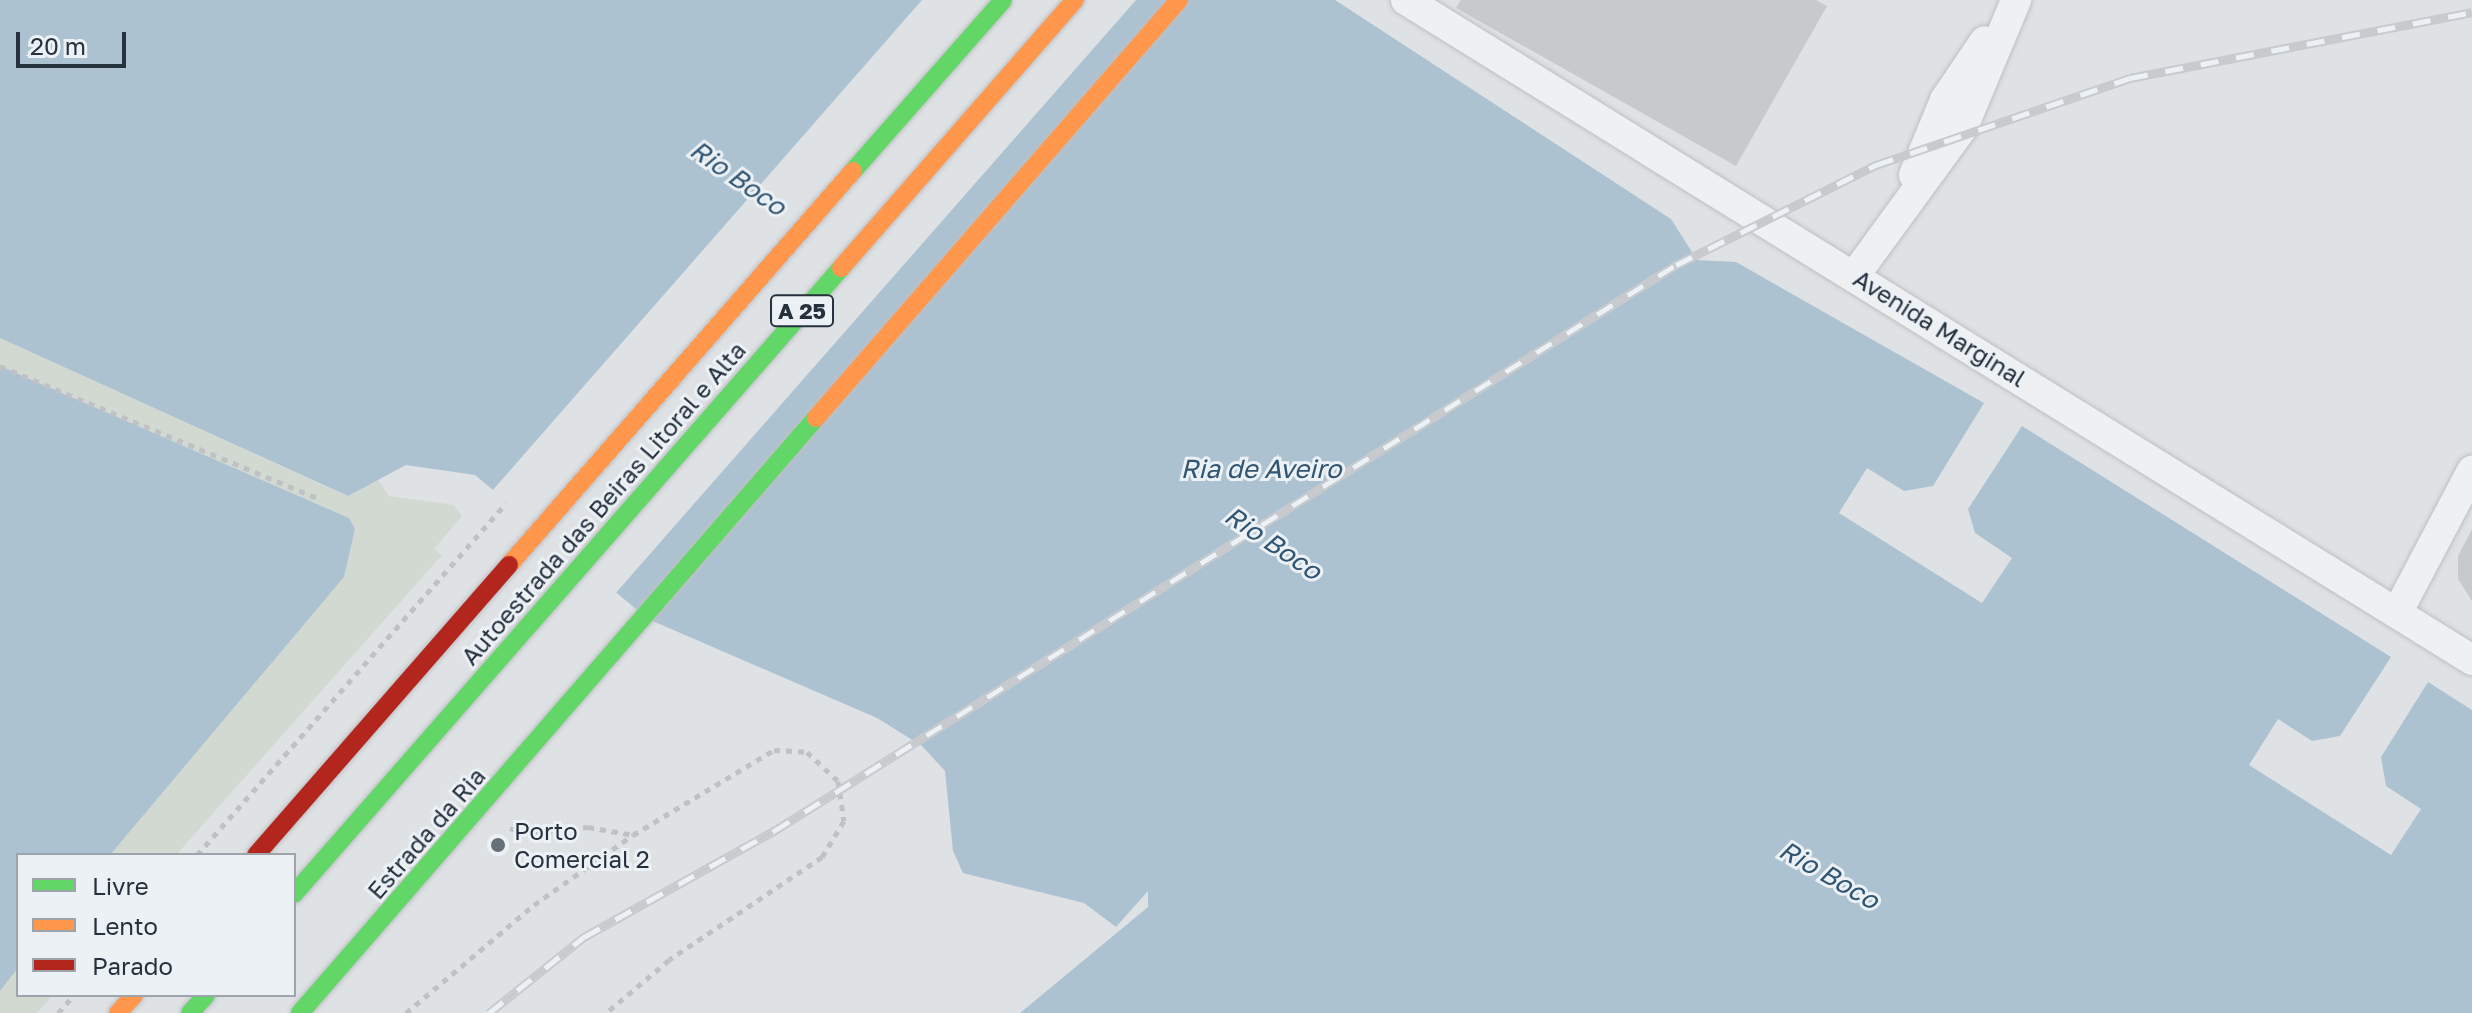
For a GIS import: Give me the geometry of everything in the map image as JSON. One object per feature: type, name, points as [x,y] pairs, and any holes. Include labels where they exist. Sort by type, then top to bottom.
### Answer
[{"type":"main road","name":"Autoestrada das Beiras Litoral e Alta","points":[[258,853],[1003,0]]},
{"type":"main road","name":"Autoestrada das Beiras Litoral e Alta","points":[[296,892],[1075,0]]},
{"type":"main road","name":"Estrada da Ria","points":[[300,1013],[1179,0]]},
{"type":"main road","points":[[118,1013],[132,997]]},
{"type":"main road","points":[[190,1013],[204,997]]},
{"type":"street","name":"Avenida Marginal","points":[[1406,0],[1855,275],[2472,660]]},
{"type":"street","points":[[1855,275],[1963,127],[2014,0]]},
{"type":"street","points":[[2397,613],[2472,471]]},
{"type":"path","points":[[0,366],[317,498]]},
{"type":"path","points":[[199,853],[457,558]]},
{"type":"path","points":[[406,1013],[534,905],[633,835],[774,750],[807,752],[838,781],[844,821],[822,857],[669,960],[606,1013]]},
{"type":"path","points":[[478,809],[523,833],[588,827],[633,835]]},
{"type":"path","points":[[58,1013],[72,997]]},
{"type":"shaded area","points":[[0,338],[347,496],[375,475],[389,496],[454,505],[462,516],[434,549],[442,555],[178,853],[112,853],[344,577],[355,529],[349,518],[0,366]]},
{"type":"shaded area","points":[[16,971],[16,997],[51,997],[37,1013],[0,1013],[0,991]]},
{"type":"water","name":"Ria de Aveiro","points":[[0,0],[1335,0],[1671,219],[1697,260],[1736,262],[1984,403],[1933,486],[1904,491],[1867,468],[1839,513],[1982,603],[2012,558],[1975,533],[1968,509],[2022,426],[2391,657],[2340,736],[2312,741],[2278,719],[2249,765],[2391,855],[2421,809],[2386,786],[2381,757],[2428,682],[2472,710],[2472,1013],[1020,1013],[1148,907],[1148,891],[1116,927],[1084,903],[963,873],[953,851],[945,771],[922,746],[877,718],[648,619],[475,475],[406,465],[348,496],[0,338]]},
{"type":"water","points":[[0,366],[349,518],[355,529],[344,577],[112,853],[16,853],[16,971],[0,991]]},
{"type":"pier","points":[[922,0],[1136,0],[614,595],[492,491]]},
{"type":"building","points":[[1461,0],[1816,0],[1827,6],[1736,166],[1456,8]]},
{"type":"building","points":[[2472,529],[2472,601],[2458,579],[2458,556]]},
{"type":"railway","points":[[489,1013],[584,937],[774,831],[1676,265],[1876,165],[2130,78],[2472,12]]},
{"type":"traffic: fast","points":[[853,171],[1003,0]]},
{"type":"traffic: fast","points":[[296,892],[841,268]]},
{"type":"traffic: fast","points":[[300,1013],[816,418]]},
{"type":"traffic: fast","points":[[190,1013],[204,997]]},
{"type":"traffic: slow","points":[[841,268],[1075,0]]},
{"type":"traffic: slow","points":[[816,418],[1179,0]]},
{"type":"traffic: slow","points":[[509,565],[853,171]]},
{"type":"traffic: slow","points":[[118,1013],[132,997]]},
{"type":"traffic: jam","points":[[258,853],[509,565]]},
{"type":"place","name":"Porto Comercial 2","points":[[498,845]]},
{"type":"water label","name":"Rio Boco","points":[[738,178]]},
{"type":"water label","name":"Rio Boco","points":[[1273,543]]},
{"type":"water label","name":"Rio Boco","points":[[1829,875]]}]
